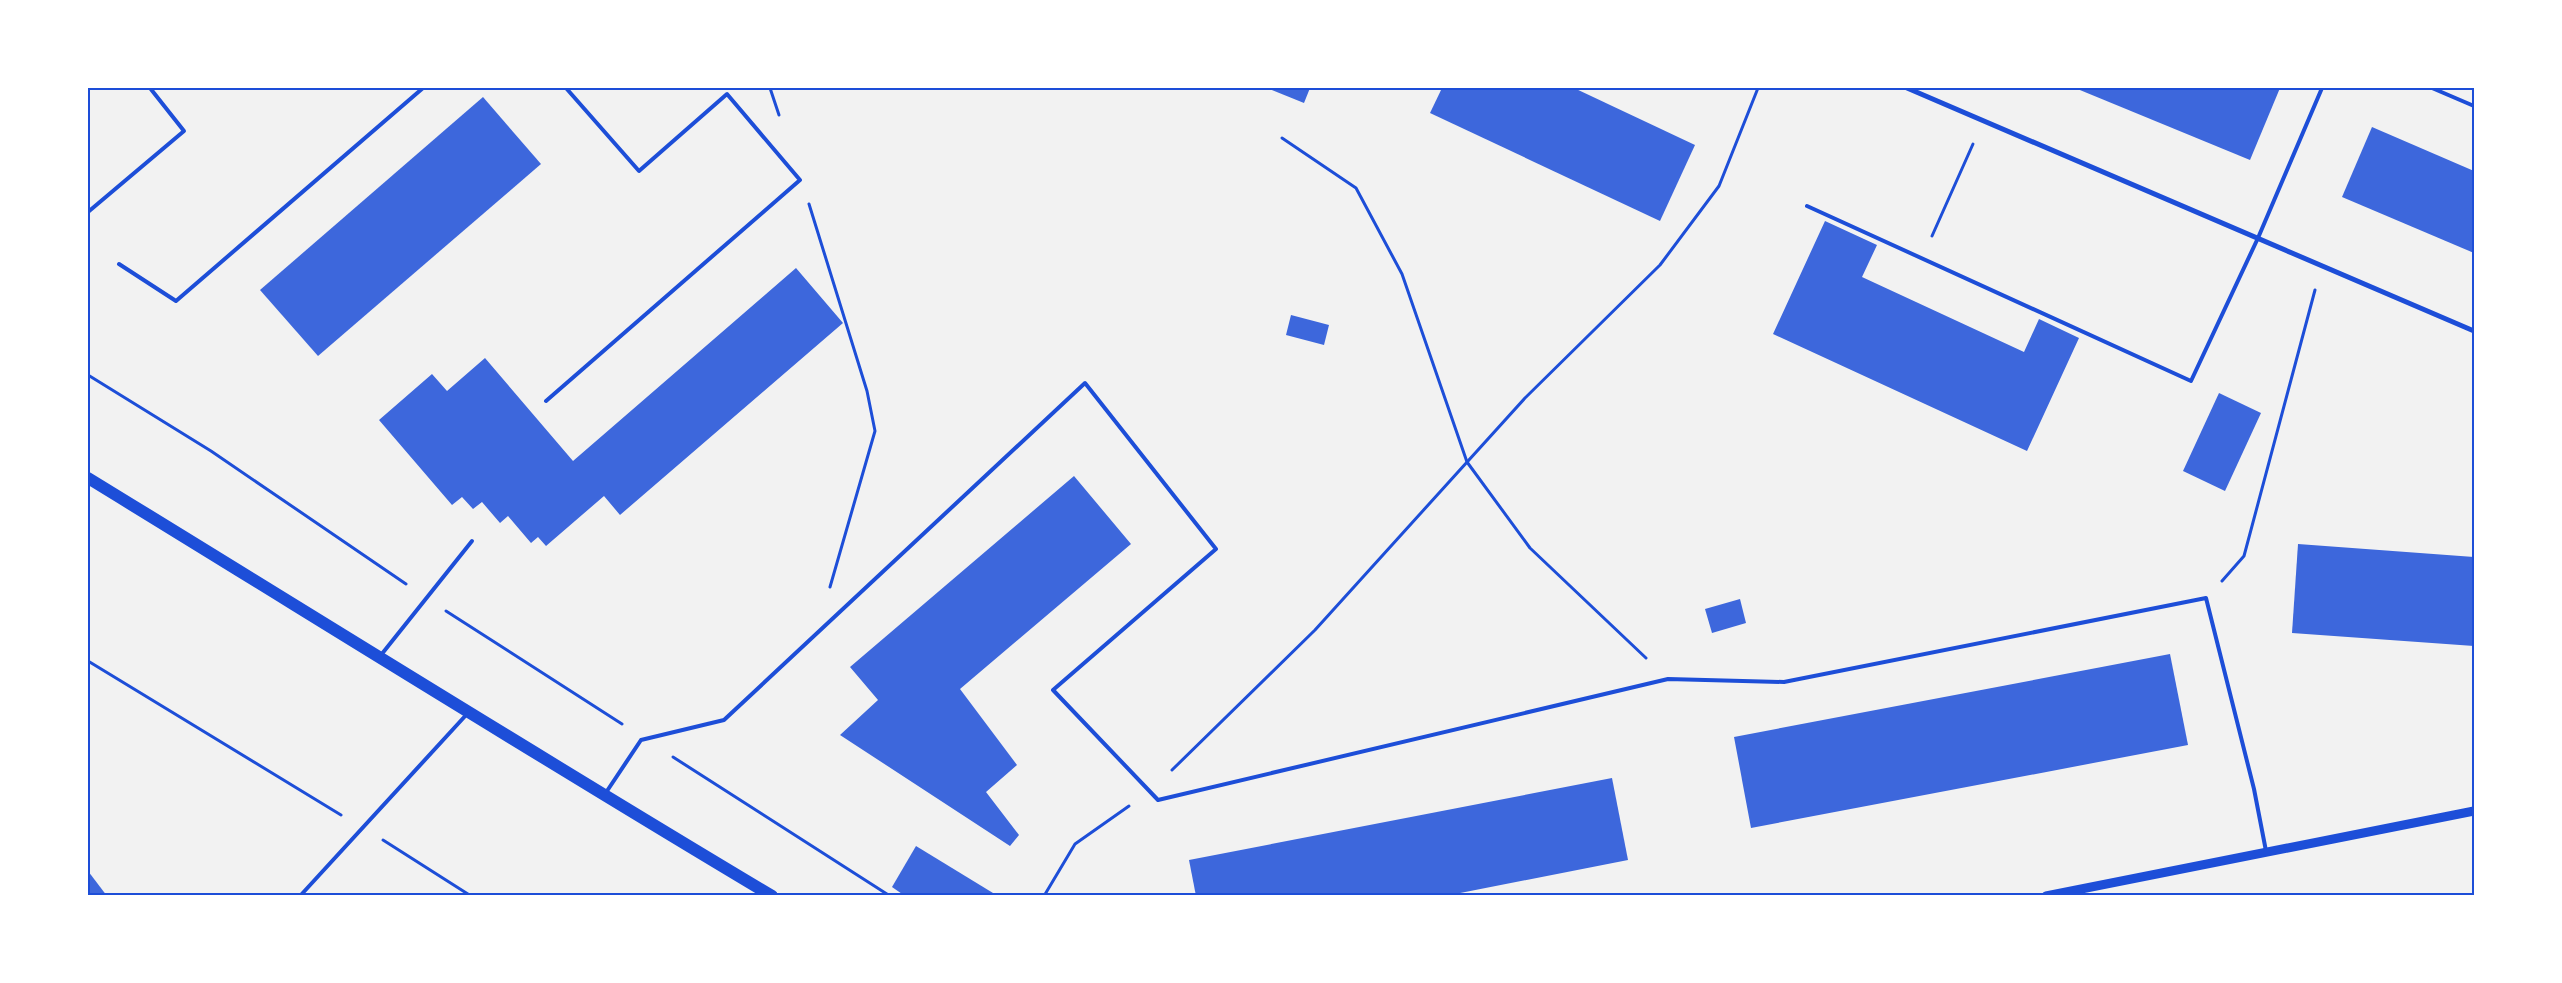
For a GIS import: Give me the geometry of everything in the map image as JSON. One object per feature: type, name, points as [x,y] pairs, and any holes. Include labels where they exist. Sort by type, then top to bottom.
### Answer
[{"type":"main road","points":[[88,478],[768,895]]},
{"type":"street","points":[[1907,88],[2474,331]]},
{"type":"street","points":[[2046,896],[2474,811]]},
{"type":"lane","points":[[88,212],[184,131],[150,88]]},
{"type":"lane","points":[[119,264],[176,301],[423,88]]},
{"type":"lane","points":[[546,400],[800,180],[727,94],[639,171],[566,88]]},
{"type":"lane","points":[[1807,206],[2191,381],[2258,238],[2322,88]]},
{"type":"lane","points":[[2432,88],[2474,106]]},
{"type":"lane","points":[[604,796],[641,740],[724,720],[1085,383],[1216,549],[1053,690],[1158,800],[1668,679],[1784,682],[2206,598],[2254,789],[2266,852]]},
{"type":"lane","points":[[380,657],[472,541]]},
{"type":"lane","points":[[300,896],[470,711]]},
{"type":"path","points":[[770,88],[782,124]]},
{"type":"path","points":[[1044,896],[1075,844],[1149,792],[1315,630],[1525,398],[1660,265],[1719,186],[1758,88]]},
{"type":"path","points":[[1922,259],[1983,120]]},
{"type":"path","points":[[1282,138],[1356,188],[1402,274],[1467,462],[1530,548],[1668,679]]},
{"type":"path","points":[[800,180],[822,240],[868,391],[875,431],[816,633]]},
{"type":"path","points":[[2206,598],[2244,556],[2322,266]]},
{"type":"path","points":[[88,375],[211,451],[427,598],[890,896]]},
{"type":"path","points":[[88,661],[471,896]]},
{"type":"building","points":[[1267,88],[1310,88],[1304,103]]},
{"type":"building","points":[[1442,88],[1574,88],[1695,145],[1660,221],[1430,113]]},
{"type":"building","points":[[2075,88],[2280,88],[2250,160]]},
{"type":"building","points":[[483,97],[541,164],[318,356],[260,290]]},
{"type":"building","points":[[2372,127],[2474,171],[2474,253],[2342,197]]},
{"type":"building","points":[[1825,221],[1877,245],[1862,277],[2024,352],[2039,319],[2079,338],[2027,451],[1773,334]]},
{"type":"building","points":[[796,268],[843,323],[620,515],[604,496],[546,546],[538,537],[531,543],[508,516],[500,523],[482,502],[473,509],[462,497],[452,505],[379,420],[432,374],[447,391],[485,358],[573,461]]},
{"type":"building","points":[[1291,315],[1329,325],[1324,345],[1286,335]]},
{"type":"building","points":[[2219,393],[2261,413],[2225,491],[2183,471]]},
{"type":"building","points":[[1074,476],[1131,544],[960,689],[1017,765],[986,792],[1019,835],[1010,846],[840,735],[878,700],[850,667]]},
{"type":"building","points":[[2298,544],[2474,557],[2474,646],[2292,633]]},
{"type":"building","points":[[1740,599],[1746,623],[1712,633],[1705,609]]},
{"type":"building","points":[[2170,654],[2188,745],[1751,828],[1734,737]]},
{"type":"building","points":[[1612,778],[1628,860],[1445,896],[1196,896],[1189,860]]},
{"type":"building","points":[[916,846],[993,893],[992,896],[905,896],[892,887]]},
{"type":"building","points":[[88,871],[107,896],[88,896]]}]
